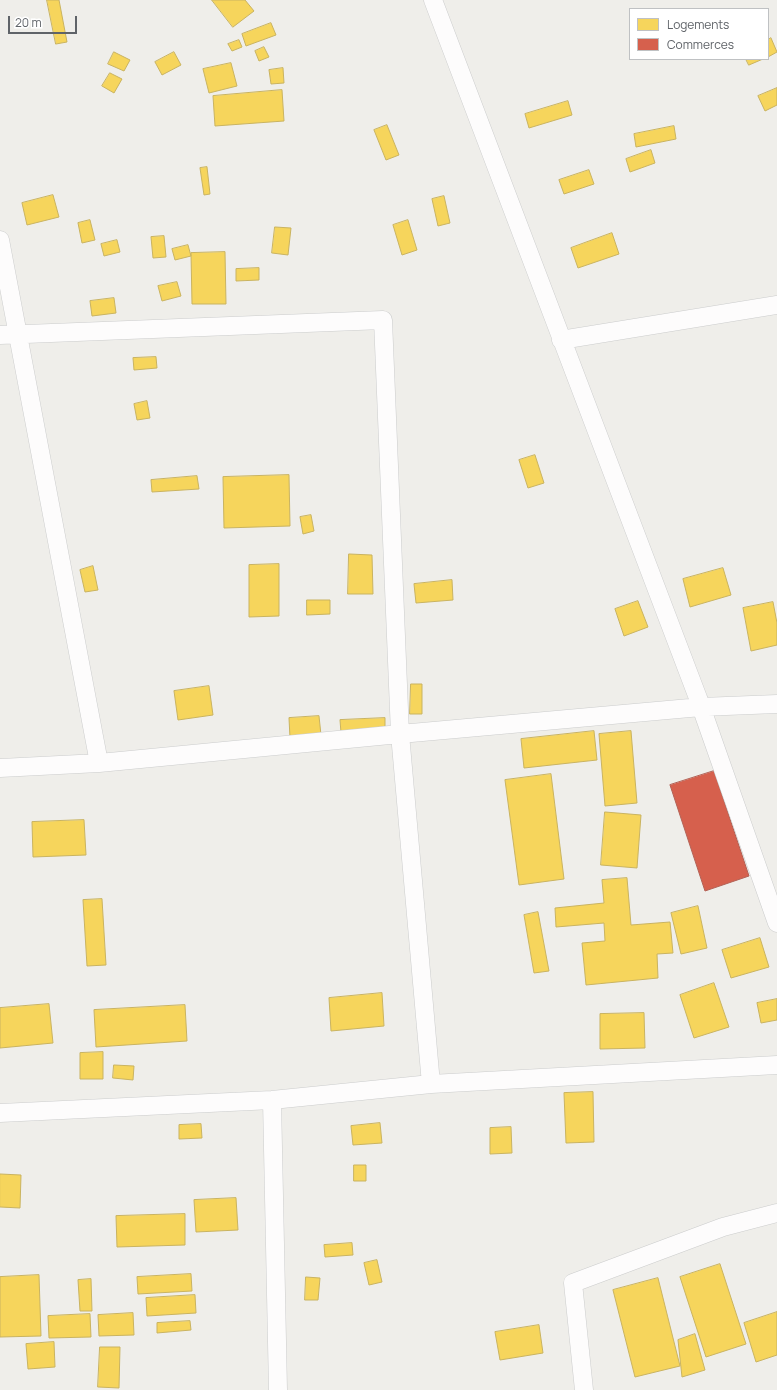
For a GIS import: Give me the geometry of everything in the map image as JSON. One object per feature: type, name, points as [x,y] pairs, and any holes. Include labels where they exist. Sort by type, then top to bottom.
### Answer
[{"type":"street","points":[[433,0],[701,707],[777,923]]},
{"type":"street","points":[[0,240],[99,763]]},
{"type":"street","points":[[561,340],[777,305]]},
{"type":"street","points":[[0,336],[382,320],[400,734],[430,1084]]},
{"type":"street","points":[[0,768],[99,763],[701,707],[777,704]]},
{"type":"street","points":[[0,1113],[272,1100],[430,1084],[777,1065]]},
{"type":"street","points":[[272,1100],[278,1390]]},
{"type":"street","points":[[584,1390],[573,1283],[723,1227],[777,1213]]},
{"type":"building: Logements","points":[[47,0],[59,0],[67,42],[56,44]]},
{"type":"building: Logements","points":[[212,0],[245,0],[254,11],[233,27]]},
{"type":"building: Logements","points":[[271,23],[276,35],[246,46],[242,34]]},
{"type":"building: Logements","points":[[771,38],[777,52],[769,56],[769,39]]},
{"type":"building: Logements","points":[[239,40],[242,47],[232,51],[228,44]]},
{"type":"building: Logements","points":[[264,47],[269,57],[259,61],[255,51]]},
{"type":"building: Logements","points":[[114,52],[130,60],[124,71],[108,64]]},
{"type":"building: Logements","points":[[174,52],[181,65],[162,75],[155,62]]},
{"type":"building: Logements","points":[[746,60],[761,60],[749,65]]},
{"type":"building: Logements","points":[[231,63],[237,86],[209,93],[203,69]]},
{"type":"building: Logements","points":[[283,68],[284,83],[271,84],[269,70]]},
{"type":"building: Logements","points":[[110,73],[122,79],[114,93],[102,86]]},
{"type":"building: Logements","points":[[777,88],[777,105],[765,111],[758,96]]},
{"type":"building: Logements","points":[[282,90],[284,121],[215,126],[213,96]]},
{"type":"building: Logements","points":[[568,101],[572,115],[529,128],[525,114]]},
{"type":"building: Logements","points":[[387,125],[399,155],[386,160],[374,130]]},
{"type":"building: Logements","points":[[674,126],[676,139],[636,147],[634,134]]},
{"type":"building: Logements","points":[[651,150],[655,163],[630,172],[626,159]]},
{"type":"building: Logements","points":[[207,167],[210,194],[204,195],[200,168]]},
{"type":"building: Logements","points":[[589,170],[594,184],[564,194],[559,180]]},
{"type":"building: Logements","points":[[53,195],[59,217],[27,225],[22,203]]},
{"type":"building: Logements","points":[[444,196],[450,223],[438,226],[432,199]]},
{"type":"building: Logements","points":[[90,220],[95,240],[82,243],[78,223]]},
{"type":"building: Logements","points":[[408,220],[417,250],[402,255],[393,225]]},
{"type":"building: Logements","points":[[275,227],[291,228],[288,255],[272,253]]},
{"type":"building: Logements","points":[[612,233],[619,254],[578,268],[571,248]]},
{"type":"building: Logements","points":[[164,236],[166,257],[153,258],[151,237]]},
{"type":"building: Logements","points":[[117,240],[120,252],[104,256],[101,244]]},
{"type":"building: Logements","points":[[188,245],[191,256],[175,260],[172,249]]},
{"type":"building: Logements","points":[[225,252],[226,304],[192,304],[191,253]]},
{"type":"building: Logements","points":[[259,268],[259,280],[236,281],[236,269]]},
{"type":"building: Logements","points":[[177,282],[181,296],[162,301],[158,286]]},
{"type":"building: Logements","points":[[114,298],[116,313],[92,316],[90,301]]},
{"type":"building: Logements","points":[[156,357],[157,368],[134,370],[133,358]]},
{"type":"building: Logements","points":[[147,401],[150,418],[137,420],[134,404]]},
{"type":"building: Logements","points":[[535,455],[544,483],[528,488],[519,460]]},
{"type":"building: Logements","points":[[289,475],[290,526],[224,528],[223,477]]},
{"type":"building: Logements","points":[[197,476],[199,489],[152,492],[151,480]]},
{"type":"building: Logements","points":[[311,515],[314,531],[303,534],[300,517]]},
{"type":"building: Logements","points":[[349,554],[372,555],[373,594],[348,594]]},
{"type":"building: Logements","points":[[279,564],[279,616],[249,617],[249,565]]},
{"type":"building: Logements","points":[[93,566],[98,590],[85,592],[80,570]]},
{"type":"building: Logements","points":[[723,568],[731,595],[690,607],[683,579]]},
{"type":"building: Logements","points":[[452,580],[453,600],[416,603],[414,584]]},
{"type":"building: Logements","points":[[307,600],[330,600],[330,614],[307,615]]},
{"type":"building: Logements","points":[[638,601],[648,627],[624,636],[615,609]]},
{"type":"building: Logements","points":[[773,602],[777,623],[777,645],[751,651],[743,608]]},
{"type":"building: Logements","points":[[411,684],[422,684],[422,714],[410,714]]},
{"type":"building: Logements","points":[[209,686],[213,715],[178,720],[174,691]]},
{"type":"building: Logements","points":[[319,716],[321,735],[290,738],[289,718]]},
{"type":"building: Logements","points":[[385,718],[385,731],[341,733],[340,720]]},
{"type":"building: Logements","points":[[594,731],[597,760],[524,768],[521,739]]},
{"type":"building: Logements","points":[[631,731],[637,803],[605,806],[599,734]]},
{"type":"building: Logements","points":[[551,774],[564,879],[519,885],[505,780]]},
{"type":"building: Logements","points":[[605,812],[641,815],[637,868],[601,865]]},
{"type":"building: Logements","points":[[84,820],[86,855],[33,857],[32,822]]},
{"type":"building: Logements","points":[[627,878],[631,925],[670,922],[673,953],[657,954],[658,978],[586,985],[582,943],[605,941],[604,923],[556,927],[555,908],[604,903],[602,880]]},
{"type":"building: Logements","points":[[102,899],[106,965],[87,966],[83,900]]},
{"type":"building: Logements","points":[[698,906],[707,948],[681,954],[671,913]]},
{"type":"building: Logements","points":[[538,912],[549,971],[534,973],[524,915]]},
{"type":"building: Logements","points":[[760,938],[769,967],[731,978],[722,950]]},
{"type":"building: Logements","points":[[714,983],[729,1027],[694,1038],[680,995]]},
{"type":"building: Logements","points":[[382,993],[384,1026],[331,1031],[329,998]]},
{"type":"building: Logements","points":[[777,999],[777,1020],[761,1023],[757,1003]]},
{"type":"building: Logements","points":[[49,1004],[53,1043],[0,1048],[0,1008]]},
{"type":"building: Logements","points":[[185,1005],[187,1041],[96,1047],[94,1010]]},
{"type":"building: Logements","points":[[644,1013],[645,1048],[600,1049],[600,1014]]},
{"type":"building: Logements","points":[[103,1052],[103,1079],[80,1079],[80,1053]]},
{"type":"building: Logements","points":[[114,1065],[134,1066],[133,1080],[113,1078]]},
{"type":"building: Logements","points":[[593,1092],[594,1142],[566,1143],[564,1093]]},
{"type":"building: Logements","points":[[380,1123],[382,1143],[353,1145],[351,1126]]},
{"type":"building: Logements","points":[[201,1124],[202,1138],[179,1139],[179,1125]]},
{"type":"building: Logements","points":[[511,1127],[512,1153],[490,1154],[490,1128]]},
{"type":"building: Logements","points":[[354,1165],[366,1165],[366,1181],[354,1181]]},
{"type":"building: Logements","points":[[0,1174],[21,1175],[20,1208],[0,1207]]},
{"type":"building: Logements","points":[[236,1198],[238,1230],[196,1232],[194,1200]]},
{"type":"building: Logements","points":[[185,1214],[185,1245],[117,1247],[116,1216]]},
{"type":"building: Logements","points":[[352,1243],[353,1255],[325,1257],[324,1245]]},
{"type":"building: Logements","points":[[377,1260],[382,1282],[369,1285],[364,1263]]},
{"type":"building: Logements","points":[[720,1264],[746,1344],[706,1357],[680,1277]]},
{"type":"building: Logements","points":[[191,1274],[192,1291],[138,1294],[137,1277]]},
{"type":"building: Logements","points":[[39,1275],[41,1336],[0,1337],[0,1277]]},
{"type":"building: Logements","points":[[306,1277],[320,1278],[318,1300],[305,1300]]},
{"type":"building: Logements","points":[[658,1278],[680,1366],[635,1377],[613,1290]]},
{"type":"building: Logements","points":[[91,1279],[92,1311],[80,1311],[78,1280]]},
{"type":"building: Logements","points":[[195,1295],[196,1313],[147,1316],[146,1298]]},
{"type":"building: Logements","points":[[777,1312],[777,1355],[756,1362],[744,1323]]},
{"type":"building: Logements","points":[[133,1313],[134,1335],[99,1336],[98,1315]]},
{"type":"building: Logements","points":[[90,1314],[91,1337],[49,1338],[48,1316]]},
{"type":"building: Logements","points":[[190,1321],[191,1330],[157,1333],[157,1323]]},
{"type":"building: Logements","points":[[539,1325],[543,1353],[500,1360],[495,1332]]},
{"type":"building: Logements","points":[[695,1334],[705,1370],[682,1377],[678,1340]]},
{"type":"building: Logements","points":[[54,1342],[55,1367],[28,1369],[26,1344]]},
{"type":"building: Logements","points":[[100,1347],[120,1347],[119,1388],[98,1387]]},
{"type":"building: Commerces","points":[[714,771],[749,876],[705,891],[670,785]]}]
